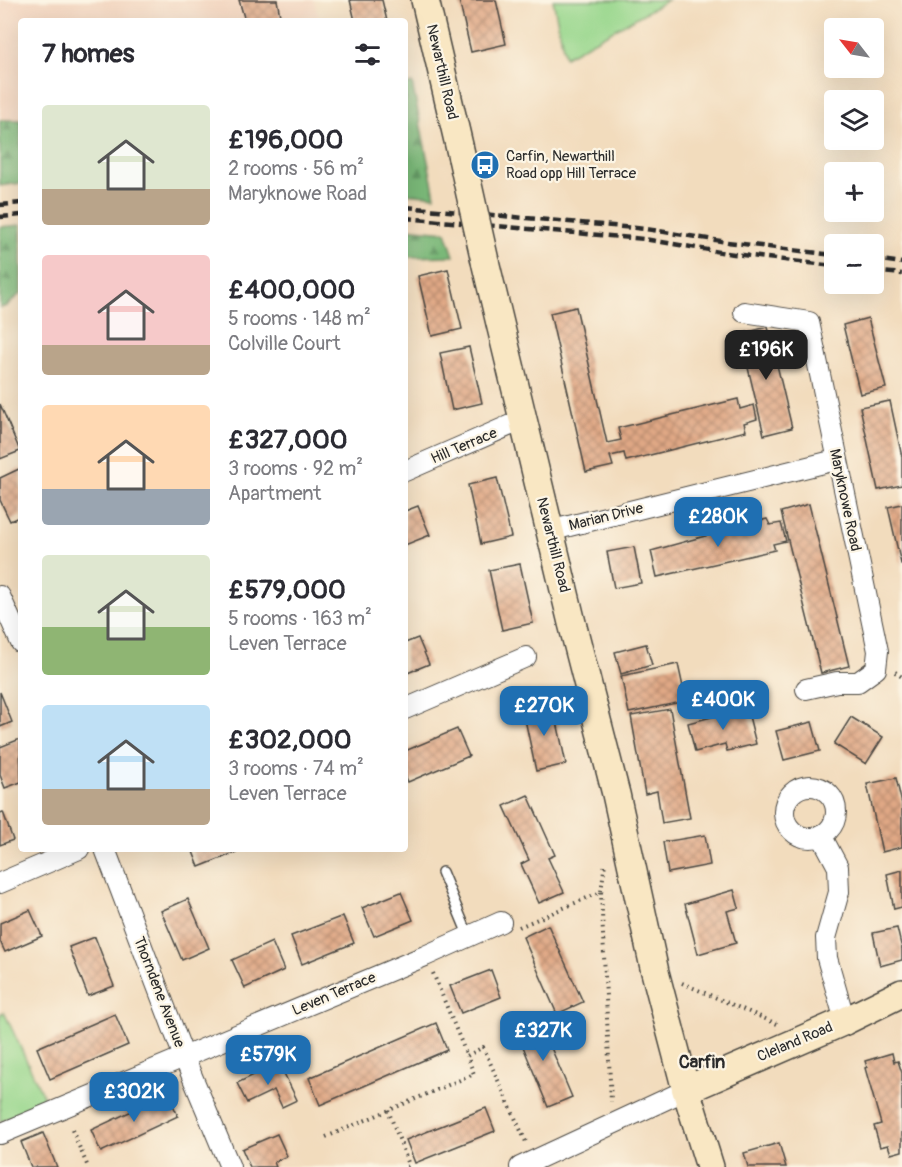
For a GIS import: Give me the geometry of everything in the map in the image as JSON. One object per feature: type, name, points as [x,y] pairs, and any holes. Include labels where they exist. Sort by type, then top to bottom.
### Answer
[{"type":"main road","name":"Newarthill Road","points":[[425,0],[522,420],[616,794],[655,972],[686,1090],[710,1167]]},
{"type":"main road","name":"Cleland Road","points":[[686,1090],[845,1021],[902,993]]},
{"type":"street","name":"Maryknowe Road","points":[[744,312],[809,322],[878,651],[876,669],[858,682],[837,682],[806,689]]},
{"type":"street","name":"Hill Terrace","points":[[408,470],[522,420]]},
{"type":"street","name":"Marian Drive","points":[[549,531],[836,459]]},
{"type":"street","points":[[0,596],[18,636]]},
{"type":"street","points":[[408,708],[526,657]]},
{"type":"street","points":[[821,835],[838,867],[838,892],[826,938],[827,958],[845,1021]]},
{"type":"street","points":[[0,883],[72,852]]},
{"type":"street","name":"Thorndene Avenue","points":[[106,852],[184,1057],[230,1167]]},
{"type":"street","name":"Leven Terrace","points":[[0,1134],[501,922]]},
{"type":"street","points":[[527,1164],[686,1090]]},
{"type":"lane","points":[[442,872],[469,936]]},
{"type":"path","points":[[606,860],[601,892],[611,1101],[608,1126]]},
{"type":"path","points":[[501,922],[506,932],[601,892]]},
{"type":"path","points":[[326,1137],[474,1074],[425,956]]},
{"type":"path","points":[[655,972],[755,1016],[809,1036]]},
{"type":"path","points":[[467,1056],[483,1047],[527,1164]]},
{"type":"path","points":[[388,1110],[410,1166],[406,1167]]},
{"type":"path","points":[[72,1130],[88,1167]]},
{"type":"shaded area","points":[[0,0],[314,0],[318,18],[18,18],[18,120],[0,120]]},
{"type":"green space","points":[[553,0],[668,0],[565,57]]},
{"type":"green space","points":[[412,83],[435,196],[408,193],[408,84]]},
{"type":"green space","points":[[0,120],[18,120],[18,183],[0,186]]},
{"type":"green space","points":[[18,225],[18,296],[7,306],[0,308],[0,227]]},
{"type":"green space","points":[[408,228],[446,232],[454,256],[408,257]]},
{"type":"green space","points":[[4,1012],[46,1102],[0,1122],[0,1014]]},
{"type":"building","points":[[239,0],[277,0],[280,18],[244,18]]},
{"type":"building","points":[[350,0],[382,0],[386,18],[354,18]]},
{"type":"building","points":[[459,0],[496,0],[506,44],[471,52]]},
{"type":"building","points":[[448,269],[462,329],[432,336],[418,276]]},
{"type":"building","points":[[576,307],[607,443],[621,440],[618,428],[738,399],[740,409],[754,405],[757,419],[744,423],[746,431],[626,461],[624,453],[610,456],[613,466],[586,472],[550,313]]},
{"type":"building","points":[[868,318],[886,388],[860,394],[843,325]]},
{"type":"building","points":[[768,327],[792,428],[764,435],[740,334]]},
{"type":"building","points":[[469,347],[482,403],[452,410],[440,353]]},
{"type":"building","points":[[890,401],[902,457],[902,485],[878,490],[860,407]]},
{"type":"building","points":[[0,404],[18,446],[18,452],[0,459]]},
{"type":"building","points":[[18,469],[18,517],[10,521],[0,500],[0,478]]},
{"type":"building","points":[[497,478],[511,537],[481,544],[468,485]]},
{"type":"building","points":[[809,504],[849,666],[821,673],[781,512]]},
{"type":"building","points":[[902,504],[902,564],[901,564],[888,507]]},
{"type":"building","points":[[418,506],[430,535],[408,544],[408,510]]},
{"type":"building","points":[[767,519],[770,525],[781,523],[786,541],[773,544],[775,550],[657,577],[651,551]]},
{"type":"building","points":[[634,547],[641,583],[614,588],[607,552]]},
{"type":"building","points":[[520,564],[533,623],[502,630],[489,570]]},
{"type":"building","points":[[418,638],[429,664],[408,673],[408,642]]},
{"type":"building","points":[[646,644],[652,665],[621,674],[615,652]]},
{"type":"building","points":[[678,664],[686,701],[629,713],[621,676]]},
{"type":"building","points":[[0,692],[12,722],[0,727]]},
{"type":"building","points":[[553,703],[566,764],[536,771],[523,710]]},
{"type":"building","points":[[747,708],[756,744],[727,751],[725,744],[695,752],[688,723]]},
{"type":"building","points":[[670,709],[690,818],[662,823],[657,791],[645,794],[631,716]]},
{"type":"building","points":[[851,717],[883,737],[866,764],[834,744]]},
{"type":"building","points":[[812,722],[820,751],[784,760],[776,731]]},
{"type":"building","points":[[457,729],[469,756],[408,782],[408,750]]},
{"type":"building","points":[[18,740],[18,783],[5,788],[0,775],[0,747]]},
{"type":"building","points":[[896,778],[902,804],[902,847],[882,852],[867,784]]},
{"type":"building","points":[[528,795],[555,855],[548,858],[564,892],[539,903],[521,864],[529,860],[504,806]]},
{"type":"building","points":[[3,812],[13,840],[0,845],[0,813]]},
{"type":"building","points":[[705,835],[710,865],[668,873],[663,842]]},
{"type":"building","points":[[193,852],[236,852],[199,867]]},
{"type":"building","points":[[902,870],[902,907],[894,909],[887,874]]},
{"type":"building","points":[[734,890],[739,908],[727,911],[736,943],[698,954],[685,904]]},
{"type":"building","points":[[401,892],[413,920],[374,936],[362,908]]},
{"type":"building","points":[[188,899],[209,948],[182,960],[161,911]]},
{"type":"building","points":[[30,910],[42,936],[5,952],[0,941],[0,923]]},
{"type":"building","points":[[343,916],[354,943],[302,964],[291,936]]},
{"type":"building","points":[[548,925],[583,1002],[557,1014],[523,937]]},
{"type":"building","points":[[897,928],[902,960],[880,966],[873,933]]},
{"type":"building","points":[[95,937],[114,986],[88,996],[69,947]]},
{"type":"building","points":[[272,942],[284,970],[245,988],[232,960]]},
{"type":"building","points":[[491,970],[501,997],[461,1013],[450,986]]},
{"type":"building","points":[[115,1014],[128,1045],[50,1079],[37,1048]]},
{"type":"building","points":[[538,1017],[572,1097],[548,1107],[515,1027]]},
{"type":"building","points":[[436,1023],[447,1050],[320,1105],[309,1078]]},
{"type":"building","points":[[892,1053],[894,1062],[898,1061],[902,1073],[902,1151],[891,1154],[888,1145],[880,1147],[874,1126],[881,1124],[865,1061]]},
{"type":"building","points":[[279,1063],[297,1100],[282,1107],[274,1090],[247,1103],[237,1083]]},
{"type":"building","points":[[168,1094],[178,1116],[101,1152],[91,1130]]},
{"type":"building","points":[[486,1108],[495,1131],[415,1163],[406,1140]]},
{"type":"building","points":[[43,1133],[57,1167],[31,1167],[21,1142]]},
{"type":"building","points":[[277,1134],[287,1156],[274,1162],[276,1167],[250,1167],[242,1149]]},
{"type":"building","points":[[779,1143],[786,1167],[748,1167],[744,1153]]},
{"type":"railway","points":[[0,205],[18,203]]},
{"type":"railway","points":[[408,207],[646,229],[824,254]]},
{"type":"railway","points":[[0,217],[18,215]]},
{"type":"railway","points":[[408,218],[644,239],[726,253],[824,265]]},
{"type":"railway","points":[[884,261],[902,263]]},
{"type":"railway","points":[[884,272],[902,274]]},
{"type":"place","name":"Carfin, Newarthill Road opp Hill Terrace","points":[[485,165]]},
{"type":"district","name":"Carfin","points":[[702,1062]]}]
